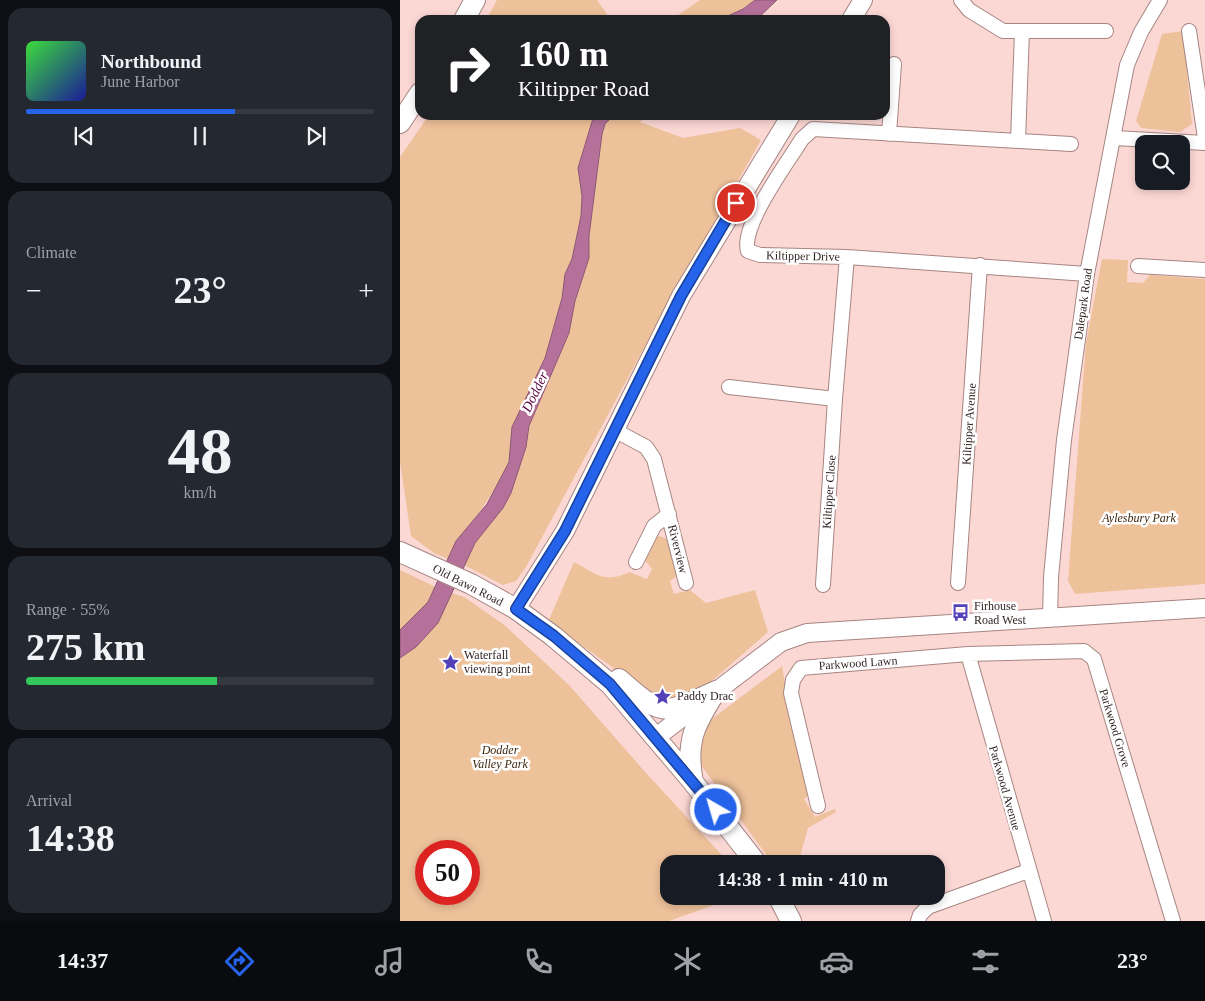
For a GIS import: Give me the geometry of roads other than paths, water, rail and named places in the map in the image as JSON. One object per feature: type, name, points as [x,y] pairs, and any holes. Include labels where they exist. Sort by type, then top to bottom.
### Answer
[{"type":"main road","points":[[467,15],[475,0]]},
{"type":"main road","points":[[400,123],[415,100]]},
{"type":"main road","name":"Old Bawn Road","points":[[400,552],[471,584],[516,609],[554,636],[610,684],[693,782],[750,855]]},
{"type":"main road","points":[[554,636],[588,651],[646,703],[655,707],[679,708],[716,691]]},
{"type":"main road","points":[[693,782],[689,756],[690,745],[696,722],[716,691]]},
{"type":"main road","points":[[783,905],[791,921]]},
{"type":"street","points":[[854,15],[863,0]]},
{"type":"street","points":[[962,0],[969,10],[1003,31],[1106,32]]},
{"type":"street","name":"Dalepark Road","points":[[1050,619],[1050,577],[1064,440],[1087,274],[1115,138],[1127,65],[1140,32],[1160,0]]},
{"type":"street","points":[[1018,140],[1022,31]]},
{"type":"street","points":[[1189,31],[1205,138]]},
{"type":"street","points":[[889,134],[894,64]]},
{"type":"street","points":[[516,609],[565,531],[616,430],[635,384],[681,296],[788,120]]},
{"type":"street","name":"Kiltipper Drive","points":[[1071,144],[813,129],[807,132],[750,223],[745,242],[748,251],[760,255],[847,257],[1087,274]]},
{"type":"street","points":[[1115,138],[1205,143]]},
{"type":"street","name":"Kiltipper Close","points":[[823,585],[835,399],[847,257]]},
{"type":"street","name":"Kiltipper Avenue","points":[[958,583],[980,265]]},
{"type":"street","points":[[1138,266],[1205,270]]},
{"type":"street","points":[[730,387],[835,399]]},
{"type":"street","name":"Riverview","points":[[616,430],[646,447],[654,459],[686,583]]},
{"type":"street","name":"Riverview","points":[[636,562],[654,526],[669,514]]},
{"type":"street","points":[[655,738],[781,642],[807,633],[1205,608]]},
{"type":"street","name":"Parkwood Grove","points":[[968,654],[1071,650],[1084,651],[1094,659],[1173,921]]},
{"type":"street","name":"Parkwood Lawn","points":[[818,806],[791,693],[793,680],[801,668],[968,654]]},
{"type":"street","name":"Parkwood Avenue","points":[[968,654],[1028,871],[1044,921]]},
{"type":"street","points":[[918,921],[920,915],[928,907],[1028,871]]},
{"type":"water","points":[[755,0],[777,0],[761,15],[730,15],[743,9]]},
{"type":"water","name":"Dodder","points":[[592,120],[609,120],[605,124],[602,134],[589,236],[589,258],[575,301],[569,333],[529,426],[526,447],[511,493],[503,508],[475,543],[438,623],[416,647],[400,658],[400,630],[428,602],[456,541],[487,504],[509,462],[512,427],[545,358],[562,298],[565,274],[572,259],[581,216],[582,196],[578,168]]},
{"type":"place","name":"Firhouse Road West","points":[[960,613]]},
{"type":"place","name":"Waterfall viewing point","points":[[450,662]]},
{"type":"place","name":"Paddy Drac","points":[[663,696]]},
{"type":"park label","name":"Aylesbury Park","points":[[1139,518]]},
{"type":"park label","name":"Dodder Valley Park","points":[[500,757]]}]
